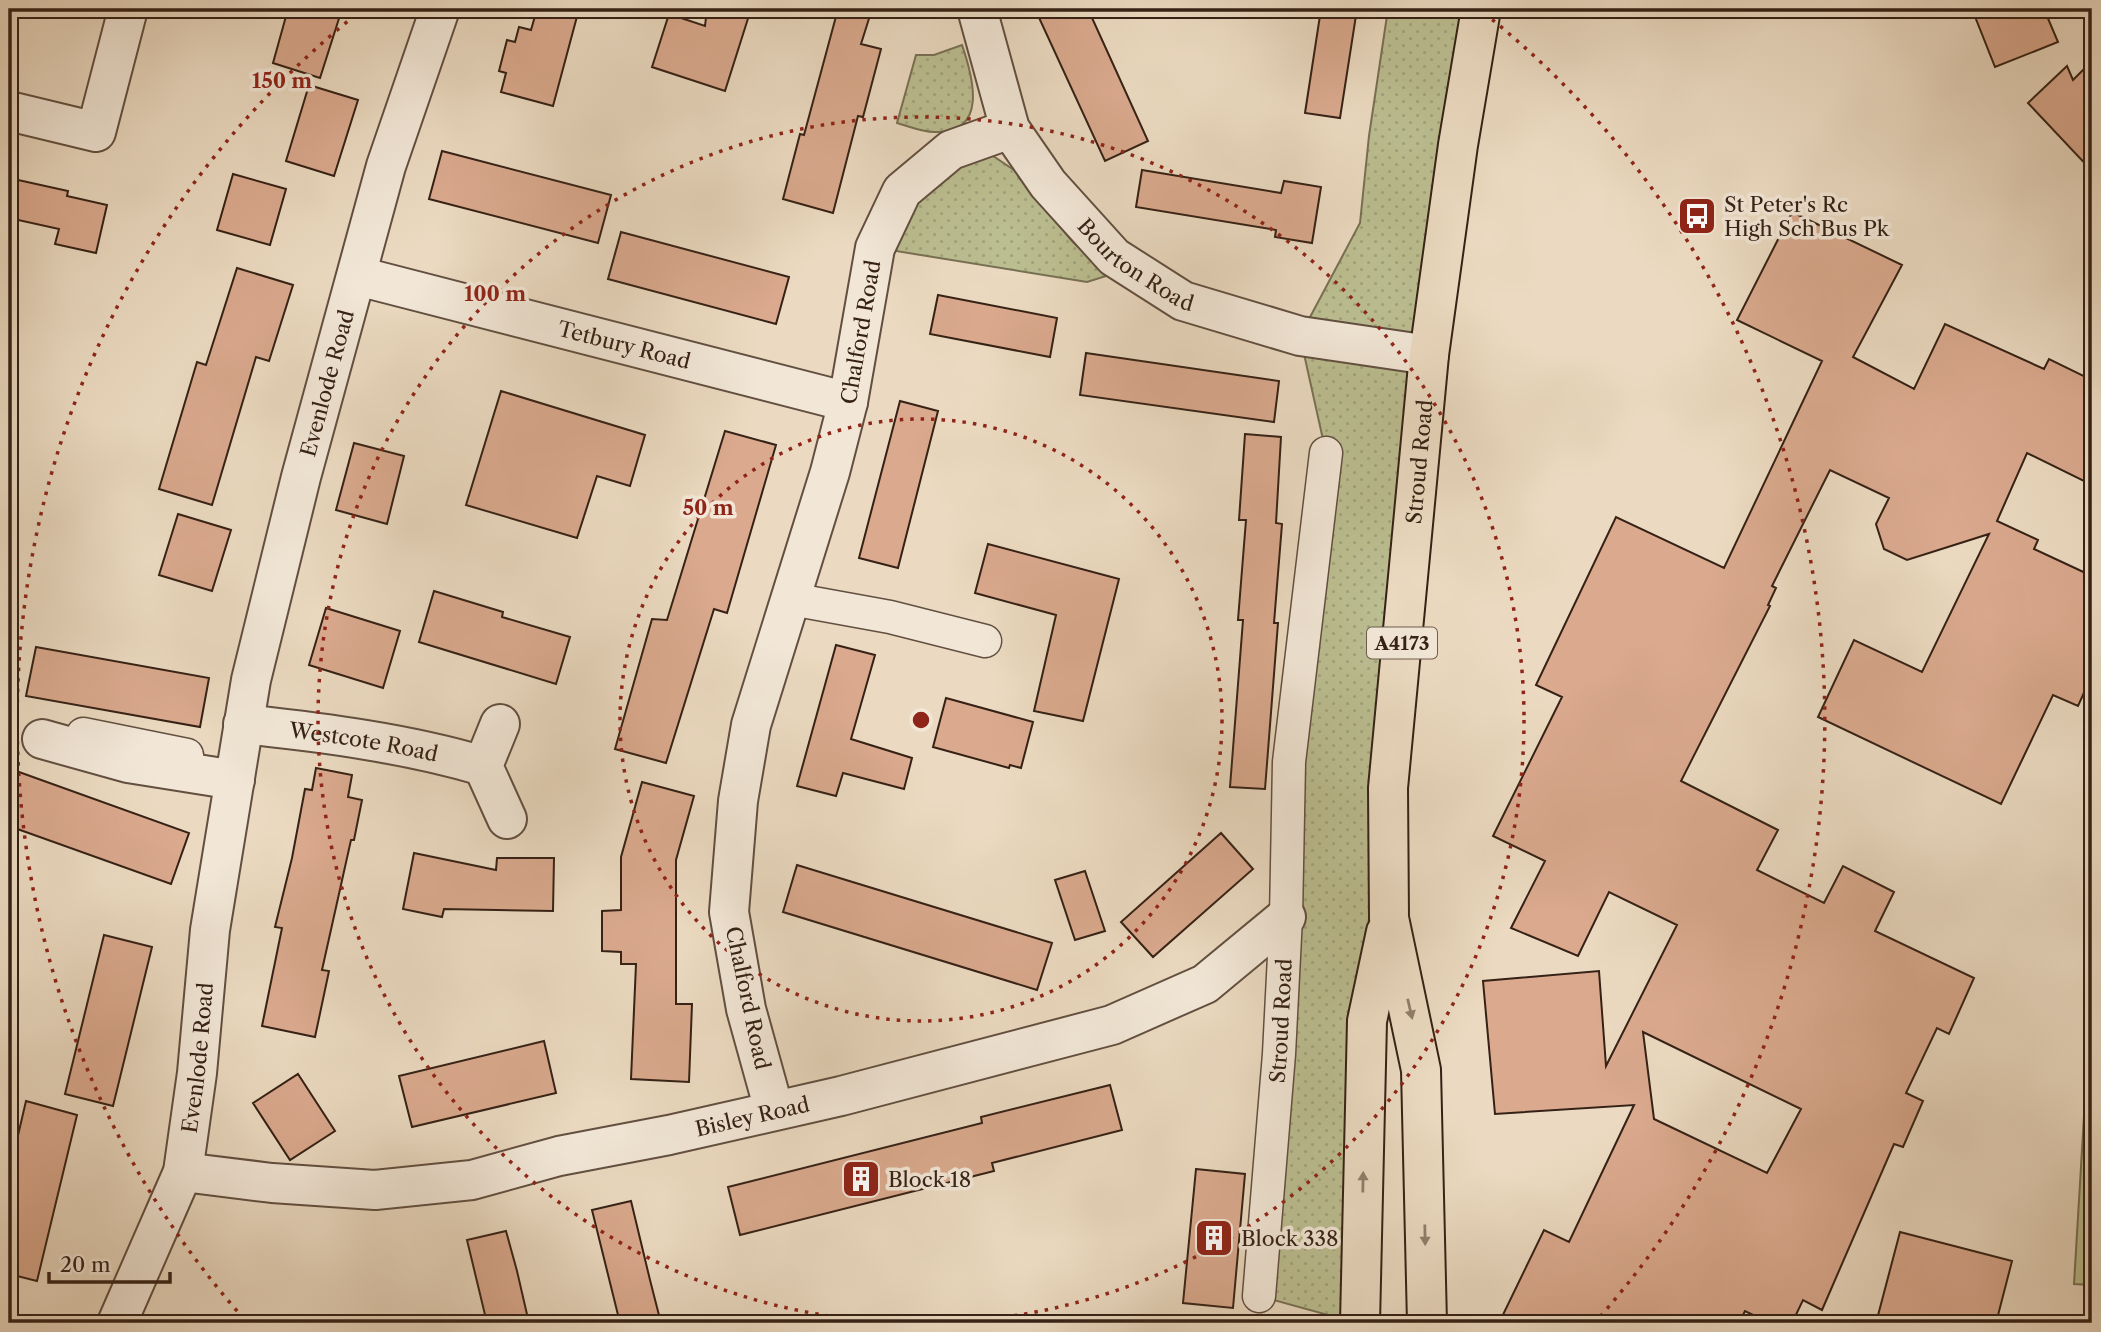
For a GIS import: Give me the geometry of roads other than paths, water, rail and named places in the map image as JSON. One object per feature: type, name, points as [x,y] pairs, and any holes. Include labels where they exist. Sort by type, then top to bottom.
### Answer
[{"type":"main road","name":"Stroud Road","points":[[1427,1323],[1422,1070],[1389,918],[1388,788],[1429,355],[1458,145],[1481,9]]},
{"type":"main road","name":"Stroud Road","points":[[1360,1323],[1367,1021],[1389,918]]},
{"type":"street","points":[[9,111],[96,132],[128,9]]},
{"type":"street","name":"Evenlode Road","points":[[117,1323],[183,1172],[197,1073],[210,930],[251,680],[301,477],[386,166],[440,9]]},
{"type":"street","name":"Bourton Road","points":[[977,9],[1010,129],[1048,184],[1114,257],[1183,301],[1300,336],[1429,355]]},
{"type":"street","name":"Chalford Road","points":[[774,1110],[746,1009],[729,912],[738,801],[751,725],[830,472],[848,402],[875,248],[902,191],[951,150],[1010,129]]},
{"type":"street","name":"Tetbury Road","points":[[358,276],[848,402]]},
{"type":"street","name":"Stroud Road","points":[[1259,1296],[1279,1054],[1286,917],[1289,762],[1326,453]]},
{"type":"street","points":[[791,598],[890,617],[985,641]]},
{"type":"street","name":"Westcote Road","points":[[243,724],[314,732],[444,754],[483,766]]},
{"type":"street","points":[[500,724],[483,766],[507,820]]},
{"type":"street","points":[[53,735],[128,763],[236,772]]},
{"type":"street","name":"Bisley Road","points":[[183,1172],[272,1183],[375,1190],[472,1180],[559,1156],[669,1135],[867,1090],[1112,1025],[1205,984],[1286,917]]},
{"type":"place","name":"St Peter's Rc High Sch Bus Pk","points":[[1697,216]]},
{"type":"place","name":"Block 18","points":[[861,1179]]},
{"type":"place","name":"Block 338","points":[[1214,1238]]}]
